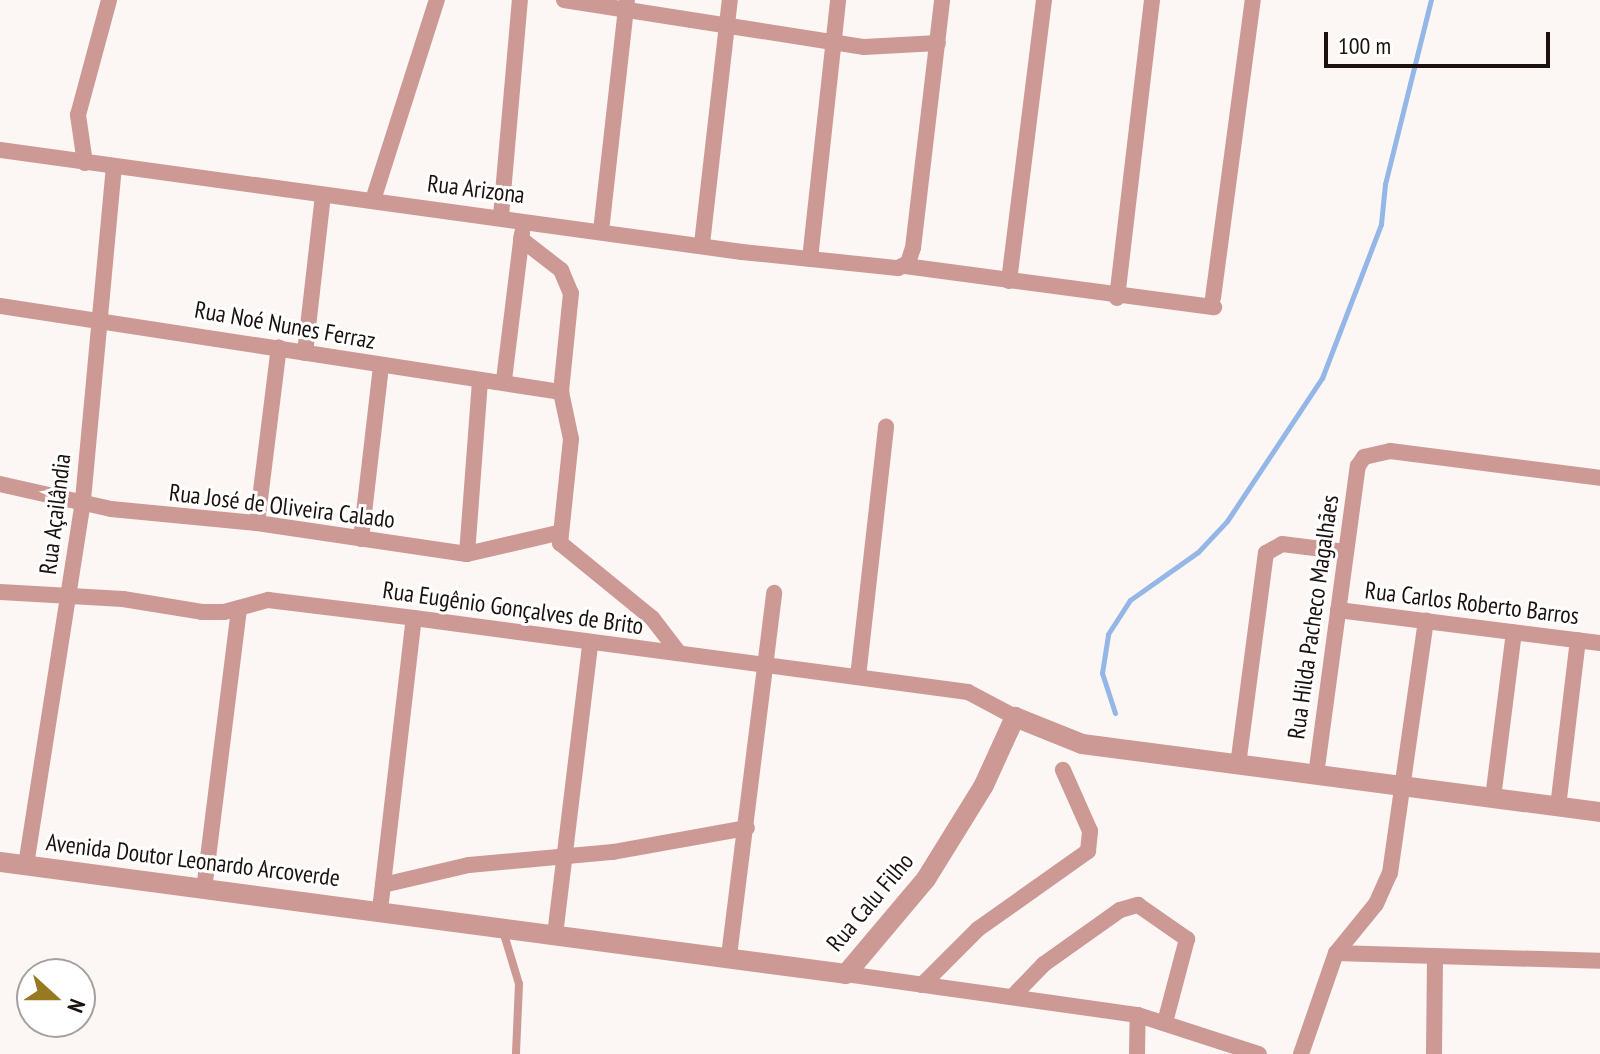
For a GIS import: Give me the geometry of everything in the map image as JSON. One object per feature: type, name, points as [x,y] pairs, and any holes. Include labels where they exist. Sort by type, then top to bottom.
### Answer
[{"type":"street","points":[[85,163],[78,115],[109,0]]},
{"type":"street","points":[[373,200],[437,0]]},
{"type":"street","points":[[501,216],[520,0]]},
{"type":"street","points":[[564,0],[626,4],[727,26],[864,47],[938,43]]},
{"type":"street","points":[[702,244],[730,0]]},
{"type":"street","points":[[810,259],[838,0]]},
{"type":"street","points":[[905,266],[916,227],[942,0]]},
{"type":"street","points":[[1009,281],[1044,0]]},
{"type":"street","points":[[1117,298],[1152,0]]},
{"type":"street","name":"Rua Arizona","points":[[0,150],[810,259],[905,266],[1117,298],[1214,302],[1253,0]]},
{"type":"street","points":[[601,231],[626,4]]},
{"type":"street","name":"Rua Açailândia","points":[[26,865],[83,500],[114,167]]},
{"type":"street","points":[[305,353],[323,195]]},
{"type":"street","points":[[504,380],[523,219]]},
{"type":"street","points":[[521,239],[568,280],[570,325],[561,392],[571,439],[559,538],[652,618],[679,653]]},
{"type":"street","name":"Rua Noé Nunes Ferraz","points":[[0,306],[279,347],[381,366],[480,380],[504,380],[561,392]]},
{"type":"street","points":[[257,523],[279,347]]},
{"type":"street","points":[[361,539],[381,366]]},
{"type":"street","points":[[467,554],[480,380]]},
{"type":"street","points":[[858,677],[886,427]]},
{"type":"street","name":"Rua Hilda Pacheco Magalhães","points":[[1316,775],[1358,466],[1364,457],[1390,451],[1600,478]]},
{"type":"street","name":"Rua José de Oliveira Calado","points":[[0,484],[83,500],[111,509],[257,523],[467,554],[559,538]]},
{"type":"street","points":[[1238,765],[1266,553],[1282,544],[1346,552]]},
{"type":"street","name":"Rua Eugênio Gonçalves de Brito","points":[[0,592],[68,599],[123,599],[202,612],[239,608],[268,600],[590,645],[767,662],[968,692],[1015,717]]},
{"type":"street","points":[[729,956],[774,593]]},
{"type":"street","points":[[204,890],[239,608]]},
{"type":"street","name":"Rua Carlos Roberto Barros","points":[[1338,610],[1600,643]]},
{"type":"street","points":[[380,910],[414,618]]},
{"type":"street","points":[[1301,1054],[1336,953],[1376,904],[1390,873],[1405,785],[1426,621]]},
{"type":"street","points":[[1493,798],[1514,632]]},
{"type":"street","points":[[1558,807],[1578,640]]},
{"type":"street","points":[[555,935],[590,645]]},
{"type":"street","points":[[1015,717],[1082,744],[1600,812]]},
{"type":"street","name":"Rua Calu Filho","points":[[380,910],[846,974],[926,879],[984,785],[1015,717]]},
{"type":"street","points":[[922,985],[978,929],[1088,851],[1090,831],[1063,770]]},
{"type":"street","points":[[383,885],[469,865],[565,855],[747,828]]},
{"type":"street","name":"Avenida Doutor Leonardo Arcoverde","points":[[0,862],[380,910]]},
{"type":"street","points":[[1013,996],[1044,964],[1120,910],[1138,905],[1187,939],[1165,1022]]},
{"type":"street","points":[[1336,953],[1600,961]]},
{"type":"street","points":[[1434,1054],[1435,957]]},
{"type":"street","points":[[846,974],[1138,1015],[1259,1054]]},
{"type":"street","points":[[1137,1054],[1138,1015]]},
{"type":"lane","points":[[501,927],[519,984],[516,1054]]},
{"type":"waterway","points":[[1115,713],[1102,673],[1108,634],[1130,600],[1198,552],[1227,521],[1322,378],[1381,224],[1385,184],[1431,0]]}]
